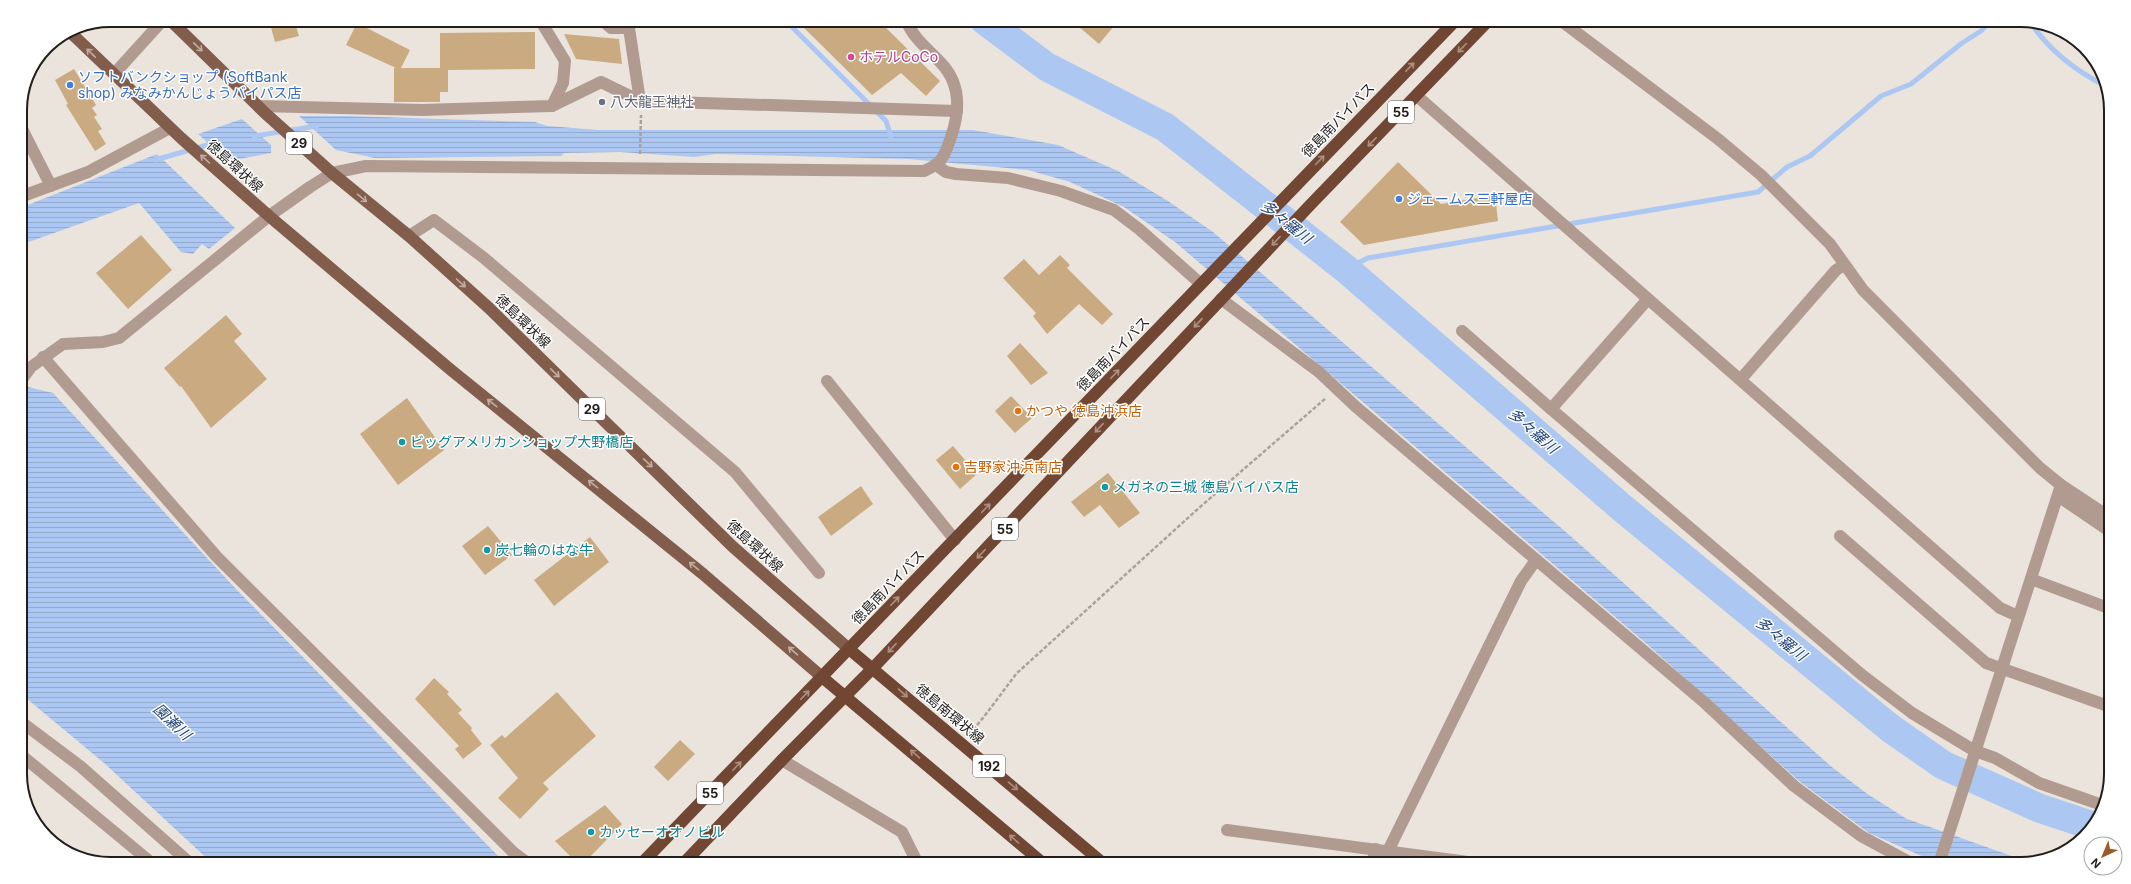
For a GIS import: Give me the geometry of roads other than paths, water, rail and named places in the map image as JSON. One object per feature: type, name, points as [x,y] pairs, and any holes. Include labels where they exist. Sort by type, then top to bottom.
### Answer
[{"type":"highway","name":"徳島南バイパス","points":[[649,857],[1449,27]]},
{"type":"highway","name":"55","points":[[690,857],[782,760],[873,668],[1313,202],[1482,27]]},
{"type":"highway","name":"徳島南環状線","points":[[849,649],[1096,857]]},
{"type":"highway","name":"192","points":[[822,677],[1036,857]]},
{"type":"main road","name":"徳島環状線","points":[[177,27],[332,174],[409,236],[489,308],[732,546],[849,649]]},
{"type":"main road","points":[[74,36],[170,128]]},
{"type":"main road","name":"徳島環状線","points":[[170,128],[269,216],[451,370],[703,574],[822,677]]},
{"type":"street","points":[[114,74],[157,27]]},
{"type":"street","points":[[544,27],[565,61],[563,83],[552,106]]},
{"type":"street","points":[[610,27],[629,28],[641,107]]},
{"type":"street","points":[[27,370],[63,344],[103,342],[119,338],[269,216],[310,187],[332,174],[366,166],[924,170],[940,162],[956,116],[957,94],[954,84],[942,64],[913,36],[909,27]]},
{"type":"street","points":[[1569,27],[1718,139],[1761,175],[1830,244],[1862,290],[2040,468],[2060,490],[2104,526]]},
{"type":"street","points":[[262,109],[422,110],[552,106],[601,82],[641,107],[956,116]]},
{"type":"street","points":[[1417,96],[2000,608],[2018,616]]},
{"type":"street","points":[[27,195],[88,172],[170,128]]},
{"type":"street","points":[[27,139],[51,186]]},
{"type":"street","points":[[940,162],[946,172],[1015,180],[1061,191],[1114,210],[1204,281]]},
{"type":"street","points":[[409,236],[434,220],[484,258],[735,472],[818,573]]},
{"type":"street","points":[[1740,379],[1836,270],[1844,265]]},
{"type":"street","points":[[1223,297],[1319,372],[1336,389],[1705,703],[1794,786],[1861,836],[1901,857]]},
{"type":"street","points":[[1552,409],[1648,299]]},
{"type":"street","points":[[1462,331],[1862,675],[1912,713],[1973,755],[1995,758],[2039,783],[2099,804]]},
{"type":"street","points":[[44,357],[217,557],[496,835],[521,857]]},
{"type":"street","points":[[827,381],[955,540]]},
{"type":"street","points":[[2060,490],[2104,514]]},
{"type":"street","points":[[1941,857],[1959,798],[2003,669],[2018,616],[2060,490]]},
{"type":"street","points":[[1840,536],[1986,663],[2104,705]]},
{"type":"street","points":[[1377,857],[1521,581],[1536,560]]},
{"type":"street","points":[[2030,579],[2104,606]]},
{"type":"street","points":[[27,726],[80,766],[183,857]]},
{"type":"street","points":[[27,760],[145,857]]},
{"type":"street","points":[[782,760],[902,832],[914,857]]},
{"type":"street","points":[[1227,830],[1432,857]]},
{"type":"water","points":[[299,116],[349,116],[535,122],[547,126],[599,130],[973,130],[1058,145],[1118,171],[1168,201],[1213,232],[1567,533],[1833,768],[1869,795],[1907,819],[2015,857],[1924,857],[1869,833],[1799,781],[1648,645],[1175,242],[1124,207],[1070,182],[1028,170],[908,159],[716,154],[694,157],[620,152],[564,153],[561,156],[375,158],[336,150]]},
{"type":"water","points":[[242,119],[271,145],[271,153],[228,161],[198,134]]},
{"type":"water","points":[[157,154],[235,228],[209,249],[202,244],[193,254],[181,252],[139,203],[27,243],[27,205]]},
{"type":"water","name":"園瀬川","points":[[27,387],[53,393],[236,589],[499,857],[205,857],[104,763],[27,699]]},
{"type":"waterway","points":[[792,27],[886,121],[891,137]]},
{"type":"waterway","name":"多々羅川","points":[[993,27],[1047,67],[1165,127],[1346,269],[1621,507],[1890,728],[1943,765],[2039,808],[2088,824]]},
{"type":"waterway","points":[[1346,269],[1368,258],[1758,192],[1787,167],[1810,156],[1881,96],[1911,84],[1962,43],[1985,27]]},
{"type":"waterway","points":[[2035,29],[2045,42],[2072,66],[2100,83]]},
{"type":"waterway","points":[[254,136],[317,126]]},
{"type":"waterway","points":[[155,160],[214,143]]},
{"type":"place","name":"ホテルCoCo","points":[[851,57]]},
{"type":"place","name":"ソフトバンクショップ (SoftBank shop) みなみかんじょうバイパス店","points":[[70,85]]},
{"type":"place","name":"八大龍王神社","points":[[602,102]]},
{"type":"place","name":"ジェームス三軒屋店","points":[[1399,199]]},
{"type":"place","name":"かつや 徳島沖浜店","points":[[1018,411]]},
{"type":"place","name":"ビッグアメリカンショップ大野橋店","points":[[402,442]]},
{"type":"place","name":"吉野家沖浜南店","points":[[956,467]]},
{"type":"place","name":"メガネの三城 徳島バイパス店","points":[[1105,487]]},
{"type":"place","name":"炭七輪のはな牛","points":[[487,550]]},
{"type":"place","name":"カッセーオオノビル","points":[[591,832]]}]
